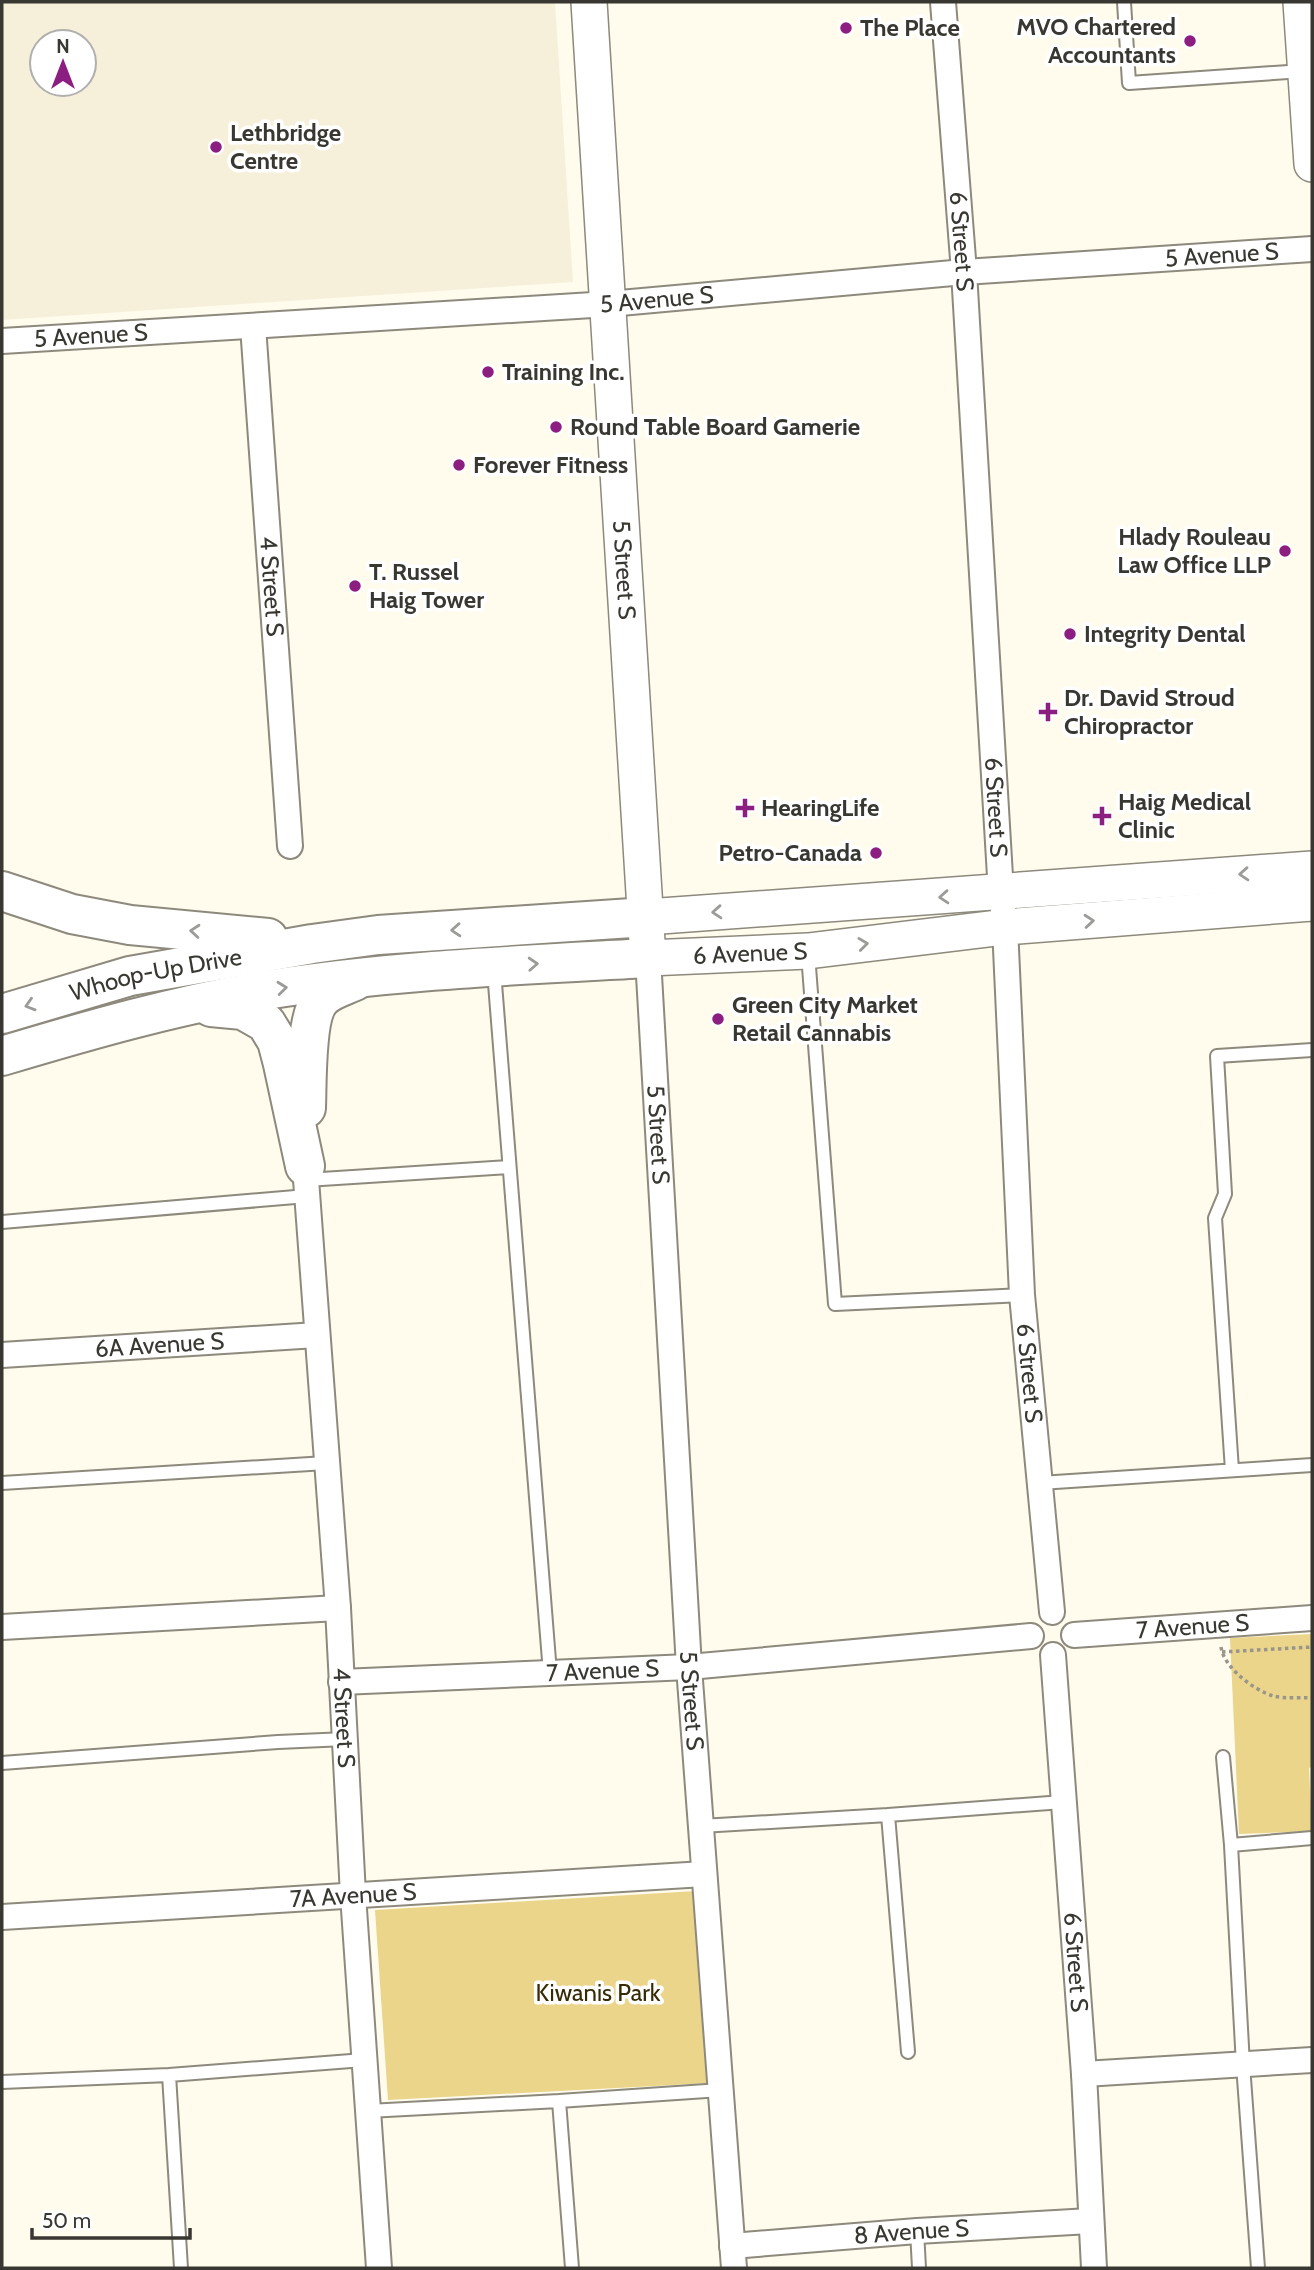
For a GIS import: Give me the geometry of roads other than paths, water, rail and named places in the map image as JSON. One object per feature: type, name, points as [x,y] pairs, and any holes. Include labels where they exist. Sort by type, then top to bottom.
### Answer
[{"type":"highway","points":[[2,891],[72,914],[130,925],[312,944]]},
{"type":"highway","name":"6 Avenue S","points":[[312,944],[378,935],[647,917]]},
{"type":"highway","name":"Whoop-Up Drive","points":[[2,1014],[130,976],[312,944]]},
{"type":"highway","name":"6 Avenue S","points":[[191,1005],[269,990],[363,978],[648,958]]},
{"type":"highway","points":[[306,1180],[308,1057],[313,1014],[321,999],[333,990],[363,978]]},
{"type":"highway","points":[[191,1005],[243,1010],[267,1023],[277,1041],[283,1064],[306,1180]]},
{"type":"highway","name":"Whoop-Up Drive","points":[[2,1056],[122,1020],[191,1005]]},
{"type":"highway","points":[[2,1082],[122,1020]]},
{"type":"main road","name":"5 Street S","points":[[589,2],[648,958]]},
{"type":"main road","points":[[1301,2],[1309,71],[1312,164]]},
{"type":"main road","name":"6 Avenue S","points":[[647,917],[1312,869]]},
{"type":"main road","name":"6 Avenue S","points":[[648,958],[808,951],[1004,927],[1312,903]]},
{"type":"street","name":"6 Street S","points":[[943,2],[964,272],[1004,927],[1022,1295],[1052,1612]]},
{"type":"street","name":"5 Avenue S","points":[[2,341],[609,304],[964,272],[1312,249]]},
{"type":"street","name":"4 Street S","points":[[253,326],[290,846]]},
{"type":"street","name":"5 Street S","points":[[648,958],[689,1667],[733,2257]]},
{"type":"street","name":"4 Street S","points":[[306,1180],[338,1608],[353,1895],[379,2268]]},
{"type":"street","name":"6A Avenue S","points":[[2,1355],[317,1335]]},
{"type":"street","points":[[2,1627],[338,1608]]},
{"type":"street","points":[[1052,1612],[1071,1621],[1074,1635],[1069,1648],[1053,1655],[1043,1653],[1037,1648],[1031,1636],[1034,1622],[1039,1616],[1052,1612]]},
{"type":"street","name":"7 Avenue S","points":[[1074,1635],[1312,1618]]},
{"type":"street","name":"7 Avenue S","points":[[341,1682],[689,1667],[1031,1636]]},
{"type":"street","name":"6 Street S","points":[[1053,1655],[1084,2074],[1094,2268]]},
{"type":"street","name":"7A Avenue S","points":[[2,1917],[704,1874]]},
{"type":"street","points":[[1084,2074],[1312,2060]]},
{"type":"street","name":"8 Avenue S","points":[[733,2257],[917,2231],[1090,2221]]},
{"type":"lane","points":[[1124,2],[1129,83],[1309,71]]},
{"type":"lane","points":[[808,951],[835,1304],[1022,1295]]},
{"type":"lane","points":[[494,967],[550,1673]]},
{"type":"lane","points":[[1232,1470],[1215,1218],[1225,1194],[1217,1056],[1312,1050]]},
{"type":"lane","points":[[2,1222],[306,1180],[509,1167]]},
{"type":"lane","points":[[2,1482],[326,1462]]},
{"type":"lane","points":[[1040,1483],[1312,1465]]},
{"type":"lane","points":[[2,1763],[346,1739]]},
{"type":"lane","points":[[1223,1757],[1258,2268]]},
{"type":"lane","points":[[701,1826],[1063,1802]]},
{"type":"lane","points":[[888,1815],[908,2052]]},
{"type":"lane","points":[[1231,1845],[1312,1838]]},
{"type":"lane","points":[[2,2082],[169,2075],[364,2060]]},
{"type":"lane","points":[[169,2075],[181,2268]]},
{"type":"lane","points":[[368,2111],[721,2090]]},
{"type":"lane","points":[[559,2101],[572,2268]]},
{"type":"lane","points":[[917,2231],[919,2268]]},
{"type":"place","name":"The Place","points":[[846,28]]},
{"type":"place","name":"MVO Chartered Accountants","points":[[1190,41]]},
{"type":"place","name":"Lethbridge Centre","points":[[216,147]]},
{"type":"place","name":"Training Inc.","points":[[488,372]]},
{"type":"place","name":"Round Table Board Gamerie","points":[[556,427]]},
{"type":"place","name":"Forever Fitness","points":[[459,465]]},
{"type":"place","name":"Hlady Rouleau Law Office LLP","points":[[1285,551]]},
{"type":"place","name":"T. Russel Haig Tower","points":[[355,586]]},
{"type":"place","name":"Integrity Dental","points":[[1070,634]]},
{"type":"place","name":"Dr. David Stroud Chiropractor","points":[[1048,712]]},
{"type":"place","name":"HearingLife","points":[[745,808]]},
{"type":"place","name":"Haig Medical Clinic","points":[[1102,816]]},
{"type":"place","name":"Petro-Canada","points":[[876,853]]},
{"type":"place","name":"Green City Market Retail Cannabis","points":[[718,1019]]},
{"type":"park label","name":"Kiwanis Park","points":[[598,1993]]}]
